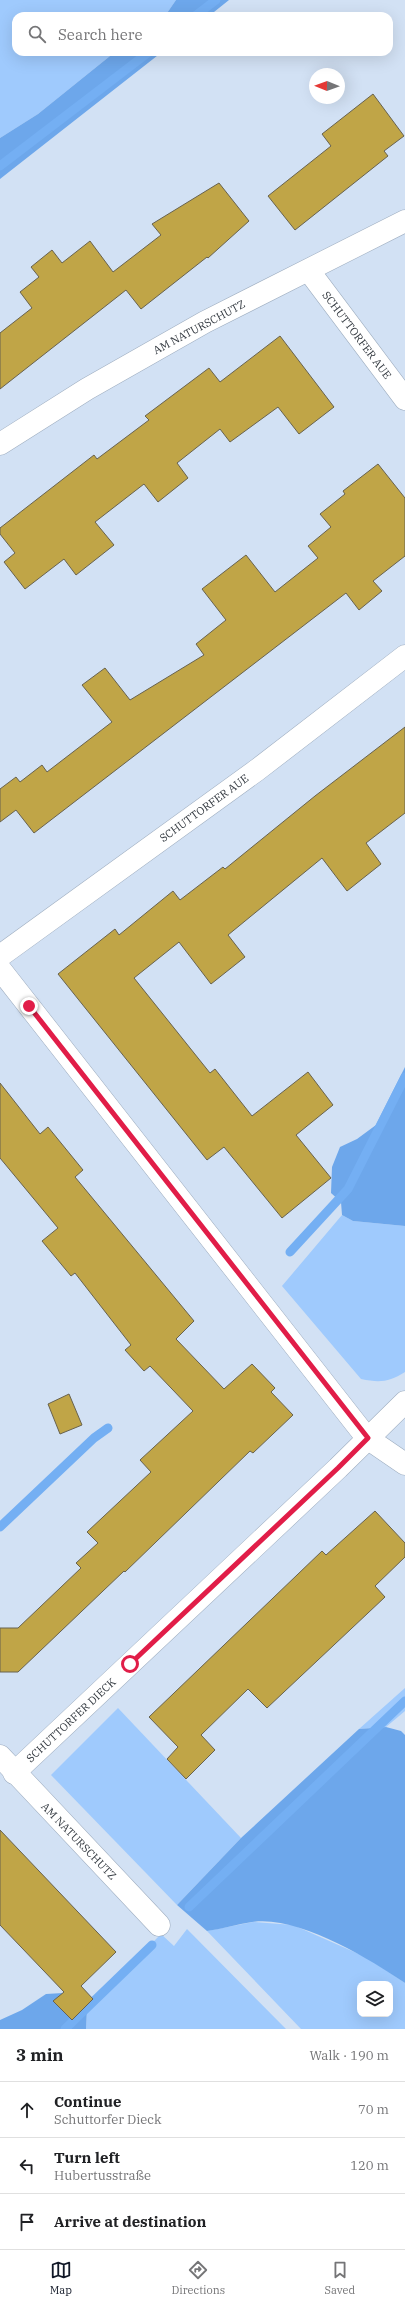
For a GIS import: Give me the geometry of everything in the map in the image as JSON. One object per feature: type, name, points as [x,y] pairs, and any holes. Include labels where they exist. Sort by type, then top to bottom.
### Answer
[{"type":"street","name":"AM NATURSCHUTZ","points":[[0,444],[87,389],[205,322],[309,271],[405,221]]},
{"type":"street","name":"SCHUTTORFER AUE","points":[[309,271],[405,399]]},
{"type":"street","name":"SCHUTTORFER AUE","points":[[0,956],[256,770],[405,656]]},
{"type":"street","points":[[0,969],[368,1438],[405,1464]]},
{"type":"street","name":"SCHUTTORFER DIECK","points":[[14,1773],[338,1468],[405,1402]]},
{"type":"street","name":"AM NATURSCHUTZ","points":[[0,1756],[14,1773],[159,1925]]},
{"type":"shaded area","points":[[0,0],[176,0],[168,12],[12,12],[12,56],[110,56],[38,114],[0,138]]},
{"type":"shaded area","points":[[176,0],[229,0],[214,12],[168,12]]},
{"type":"shaded area","points":[[110,56],[157,56],[0,179],[0,138],[38,114]]},
{"type":"shaded area","points":[[405,1067],[405,1226],[353,1221],[342,1215],[341,1202],[331,1193],[332,1167],[340,1147],[357,1139],[376,1125]]},
{"type":"shaded area","points":[[342,1215],[353,1221],[405,1226],[405,1372],[389,1380],[374,1381],[361,1379],[282,1286]]},
{"type":"shaded area","points":[[405,1688],[405,1711],[386,1727],[359,1729]]},
{"type":"shaded area","points":[[118,1708],[241,1838],[177,1905],[51,1775]]},
{"type":"shaded area","points":[[386,1727],[401,1731],[405,1735],[405,1983],[372,1962],[332,1940],[311,1932],[290,1925],[270,1922],[252,1922],[207,1931],[177,1905],[241,1838],[359,1729]]},
{"type":"shaded area","points":[[253,1922],[293,1925],[368,1958],[405,1983],[405,2029],[301,2029],[207,1931]]},
{"type":"shaded area","points":[[187,1929],[286,2029],[86,2029],[87,2009],[161,1934],[174,1946]]},
{"type":"shaded area","points":[[63,1993],[87,2009],[86,2029],[0,2029],[0,2020],[22,2010],[46,1994]]},
{"type":"building","points":[[373,94],[404,136],[384,151],[388,156],[295,230],[268,196],[331,146],[322,134]]},
{"type":"building","points":[[219,183],[249,221],[208,258],[207,257],[141,309],[126,290],[0,389],[0,333],[32,308],[20,292],[39,277],[31,267],[52,250],[62,263],[90,241],[113,272],[161,235],[152,224]]},
{"type":"building","points":[[280,336],[334,407],[299,434],[278,407],[230,442],[220,429],[177,463],[188,478],[158,502],[144,484],[95,522],[114,545],[76,575],[64,559],[25,589],[4,562],[15,553],[0,534],[0,528],[94,455],[97,459],[149,420],[145,416],[209,368],[220,382]]},
{"type":"building","points":[[378,464],[405,498],[405,556],[373,581],[382,591],[359,610],[346,593],[34,833],[16,810],[0,822],[0,789],[16,777],[20,782],[42,765],[47,772],[112,722],[82,685],[105,668],[130,700],[204,655],[196,644],[226,620],[202,589],[246,555],[275,592],[318,558],[308,546],[331,527],[320,514],[345,494],[343,491]]},
{"type":"building","points":[[405,727],[405,813],[366,843],[381,864],[347,891],[322,858],[228,935],[245,957],[211,984],[179,942],[134,978],[210,1073],[215,1069],[252,1116],[308,1072],[333,1105],[296,1135],[331,1178],[282,1218],[224,1147],[207,1160],[58,974],[115,929],[119,935],[173,891],[180,900],[223,867],[225,869],[315,796]]},
{"type":"building","points":[[0,1083],[40,1134],[48,1127],[83,1170],[75,1177],[194,1321],[176,1339],[224,1389],[252,1364],[275,1388],[271,1392],[293,1415],[253,1453],[250,1451],[125,1572],[124,1571],[18,1672],[0,1672],[0,1628],[18,1628],[81,1568],[76,1563],[98,1543],[87,1532],[151,1472],[140,1460],[193,1411],[150,1366],[144,1371],[125,1350],[131,1345],[75,1273],[71,1276],[42,1241],[58,1228],[0,1158]]},
{"type":"building","points":[[69,1394],[82,1425],[60,1434],[48,1404]]},
{"type":"building","points":[[375,1511],[405,1543],[405,1557],[375,1586],[385,1597],[267,1708],[248,1689],[201,1735],[215,1750],[186,1779],[167,1759],[178,1747],[149,1717],[322,1551],[326,1555]]},
{"type":"building","points":[[0,1830],[116,1952],[81,1986],[93,1999],[72,2020],[53,2001],[64,1992],[0,1925]]},
{"type":"waterway","points":[[200,12],[216,0]]},
{"type":"waterway","points":[[0,166],[144,56]]},
{"type":"waterway","points":[[290,1252],[348,1189],[405,1077]]},
{"type":"waterway","points":[[0,1527],[94,1438],[108,1428]]},
{"type":"waterway","points":[[189,1907],[405,1701]]},
{"type":"waterway","points":[[65,2029],[152,1945]]},
{"type":"route","points":[[29,1006],[368,1438],[130,1664]]}]
